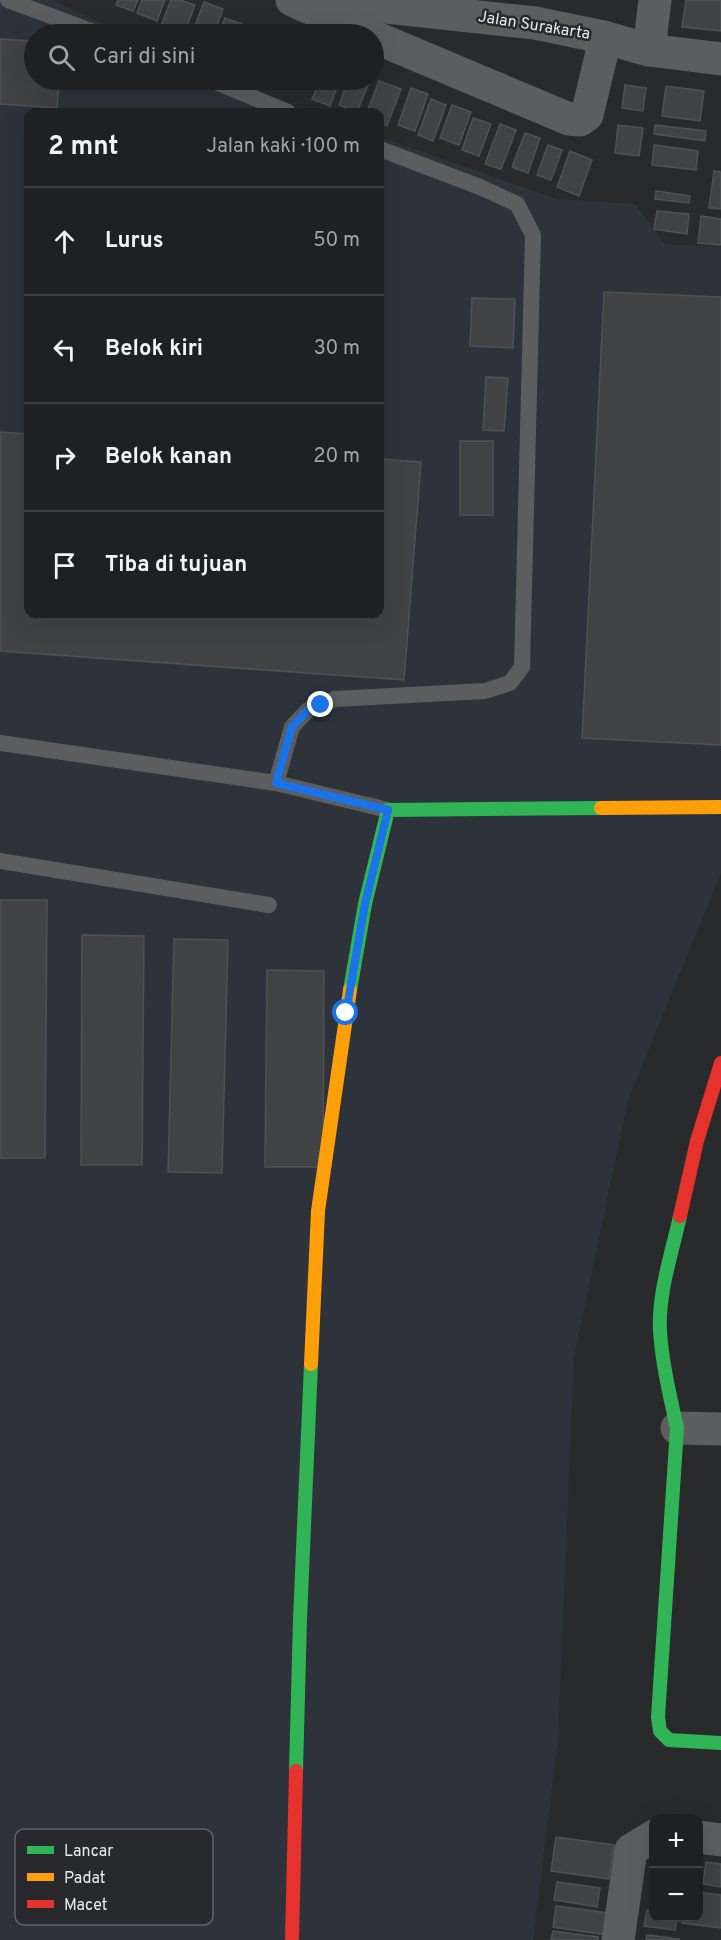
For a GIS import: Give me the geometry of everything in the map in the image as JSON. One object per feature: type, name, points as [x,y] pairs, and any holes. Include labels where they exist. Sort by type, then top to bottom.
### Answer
[{"type":"main road","points":[[292,1940],[300,1619],[318,1211],[342,1035],[363,915],[388,810],[721,807]]},
{"type":"main road","points":[[721,1063],[697,1141],[664,1288],[660,1330],[677,1428],[658,1717],[660,1731],[669,1740],[721,1743]]},
{"type":"street","points":[[292,0],[346,24]]},
{"type":"street","name":"Jalan Surakarta","points":[[321,0],[535,23],[603,37],[650,50],[721,59]]},
{"type":"street","points":[[650,50],[655,0]]},
{"type":"street","points":[[384,41],[569,119],[580,120],[587,115],[602,52],[603,37]]},
{"type":"street","points":[[677,1428],[721,1430]]},
{"type":"street","points":[[703,1838],[721,1840]]},
{"type":"street","points":[[618,1940],[632,1850],[649,1839]]},
{"type":"lane","points":[[8,0],[72,24]]},
{"type":"lane","points":[[235,90],[278,108]]},
{"type":"lane","points":[[276,783],[292,727],[308,710],[335,699],[485,691],[510,683],[522,667],[533,235],[517,204],[480,187],[384,151]]},
{"type":"lane","points":[[0,743],[276,783],[388,810]]},
{"type":"lane","points":[[0,861],[269,905]]},
{"type":"shaded area","points":[[0,0],[52,0],[103,24],[24,24],[24,90],[247,90],[299,108],[24,108],[24,618],[384,618],[384,138],[557,199],[635,204],[665,244],[721,247],[721,873],[628,1100],[574,1357],[558,1739],[533,1940],[0,1940]]},
{"type":"building","points":[[118,0],[138,0],[133,11],[116,5]]},
{"type":"building","points":[[142,0],[165,0],[157,21],[137,13]]},
{"type":"building","points":[[171,0],[180,0],[195,5],[188,24],[162,24]]},
{"type":"building","points":[[686,0],[721,0],[721,31],[682,27]]},
{"type":"building","points":[[204,2],[223,9],[218,24],[196,24]]},
{"type":"building","points":[[225,18],[242,24],[223,24]]},
{"type":"building","points":[[0,39],[24,40],[24,90],[58,90],[57,108],[0,104]]},
{"type":"building","points":[[384,83],[401,89],[387,126],[384,125],[384,108],[369,108],[376,90],[384,90]]},
{"type":"building","points":[[625,85],[646,88],[643,111],[622,108]]},
{"type":"building","points":[[666,86],[704,91],[700,121],[662,116]]},
{"type":"building","points":[[411,88],[428,94],[415,131],[398,125]]},
{"type":"building","points":[[316,90],[336,90],[330,106],[312,99]]},
{"type":"building","points":[[344,90],[366,90],[359,108],[339,105]]},
{"type":"building","points":[[431,99],[446,105],[433,141],[418,135]]},
{"type":"building","points":[[452,105],[471,112],[459,145],[440,138]]},
{"type":"building","points":[[473,118],[491,124],[479,156],[462,150]]},
{"type":"building","points":[[500,124],[516,130],[501,169],[485,164]]},
{"type":"building","points":[[618,125],[643,128],[639,156],[615,153]]},
{"type":"building","points":[[655,125],[706,131],[705,141],[654,134]]},
{"type":"building","points":[[525,133],[540,138],[528,173],[512,167]]},
{"type":"building","points":[[548,145],[562,150],[551,180],[537,175]]},
{"type":"building","points":[[654,145],[698,151],[696,170],[652,165]]},
{"type":"building","points":[[570,151],[592,160],[579,196],[557,187]]},
{"type":"building","points":[[714,171],[721,172],[721,209],[709,208]]},
{"type":"building","points":[[656,191],[690,196],[689,203],[655,199]]},
{"type":"building","points":[[657,211],[689,214],[687,234],[654,229]]},
{"type":"building","points":[[701,216],[721,219],[721,245],[698,243]]},
{"type":"building","points":[[604,292],[721,297],[721,745],[582,738]]},
{"type":"building","points":[[472,298],[515,299],[513,348],[470,346]]},
{"type":"building","points":[[486,377],[508,378],[504,431],[483,430]]},
{"type":"building","points":[[0,432],[24,434],[24,618],[384,618],[384,459],[421,462],[404,680],[0,651]]},
{"type":"building","points":[[460,441],[493,441],[493,515],[460,515]]},
{"type":"building","points":[[0,900],[47,900],[45,1158],[0,1158]]},
{"type":"building","points":[[82,935],[144,936],[142,1165],[81,1165]]},
{"type":"building","points":[[174,939],[228,940],[222,1173],[168,1172]]},
{"type":"building","points":[[267,970],[324,971],[323,1167],[265,1167]]},
{"type":"building","points":[[556,1837],[614,1845],[609,1879],[551,1871]]},
{"type":"building","points":[[706,1862],[721,1864],[721,1887],[703,1884]]},
{"type":"building","points":[[557,1882],[600,1888],[597,1907],[554,1900]]},
{"type":"building","points":[[703,1893],[721,1895],[721,1928],[682,1923],[703,1922]]},
{"type":"building","points":[[556,1906],[609,1913],[606,1935],[553,1927]]},
{"type":"building","points":[[647,1910],[649,1910],[649,1922],[676,1922],[675,1930],[644,1926]]},
{"type":"building","points":[[553,1931],[598,1937],[598,1940],[551,1940]]},
{"type":"building","points":[[647,1935],[680,1939],[646,1940]]},
{"type":"traffic: fast","points":[[350,990],[365,904],[388,810],[601,808]]},
{"type":"traffic: fast","points":[[680,1216],[663,1288],[660,1317],[663,1355],[677,1428],[658,1717],[660,1731],[669,1740],[721,1743]]},
{"type":"traffic: fast","points":[[296,1771],[311,1364]]},
{"type":"traffic: slow","points":[[601,808],[721,807]]},
{"type":"traffic: slow","points":[[311,1364],[318,1211],[350,990]]},
{"type":"traffic: jam","points":[[680,1216],[697,1141],[721,1063]]},
{"type":"traffic: jam","points":[[292,1940],[296,1771]]},
{"type":"route","points":[[321,705],[308,710],[292,727],[276,783],[388,810],[365,904],[346,1013]]}]
